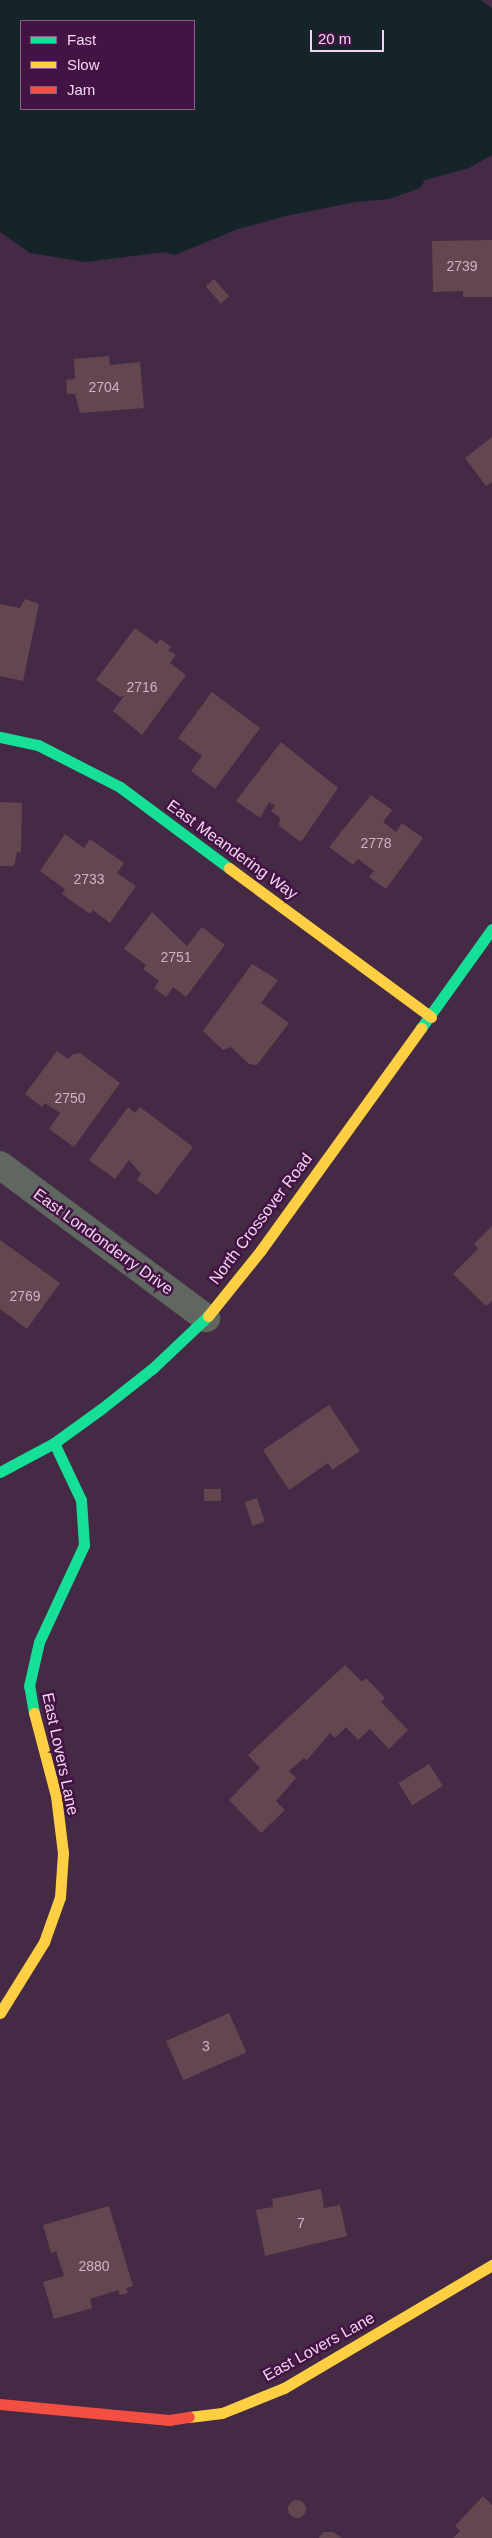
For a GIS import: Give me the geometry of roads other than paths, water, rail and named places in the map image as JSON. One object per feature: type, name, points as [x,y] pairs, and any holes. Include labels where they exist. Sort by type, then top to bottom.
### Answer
[{"type":"street","name":"East Meandering Way","points":[[0,737],[38,745],[120,787],[431,1016]]},
{"type":"street","name":"North Crossover Road","points":[[0,1472],[54,1443],[153,1368],[206,1318],[261,1250],[492,930]]},
{"type":"street","name":"East Londonderry Drive","points":[[0,1166],[206,1318]]},
{"type":"street","name":"East Lovers Lane","points":[[0,2013],[44,1942],[60,1897],[63,1854],[56,1796],[38,1742],[29,1686],[39,1642],[84,1545],[81,1500],[54,1443]]},
{"type":"street","name":"East Lovers Lane","points":[[0,2404],[169,2420],[222,2413],[284,2388],[492,2265]]}]
